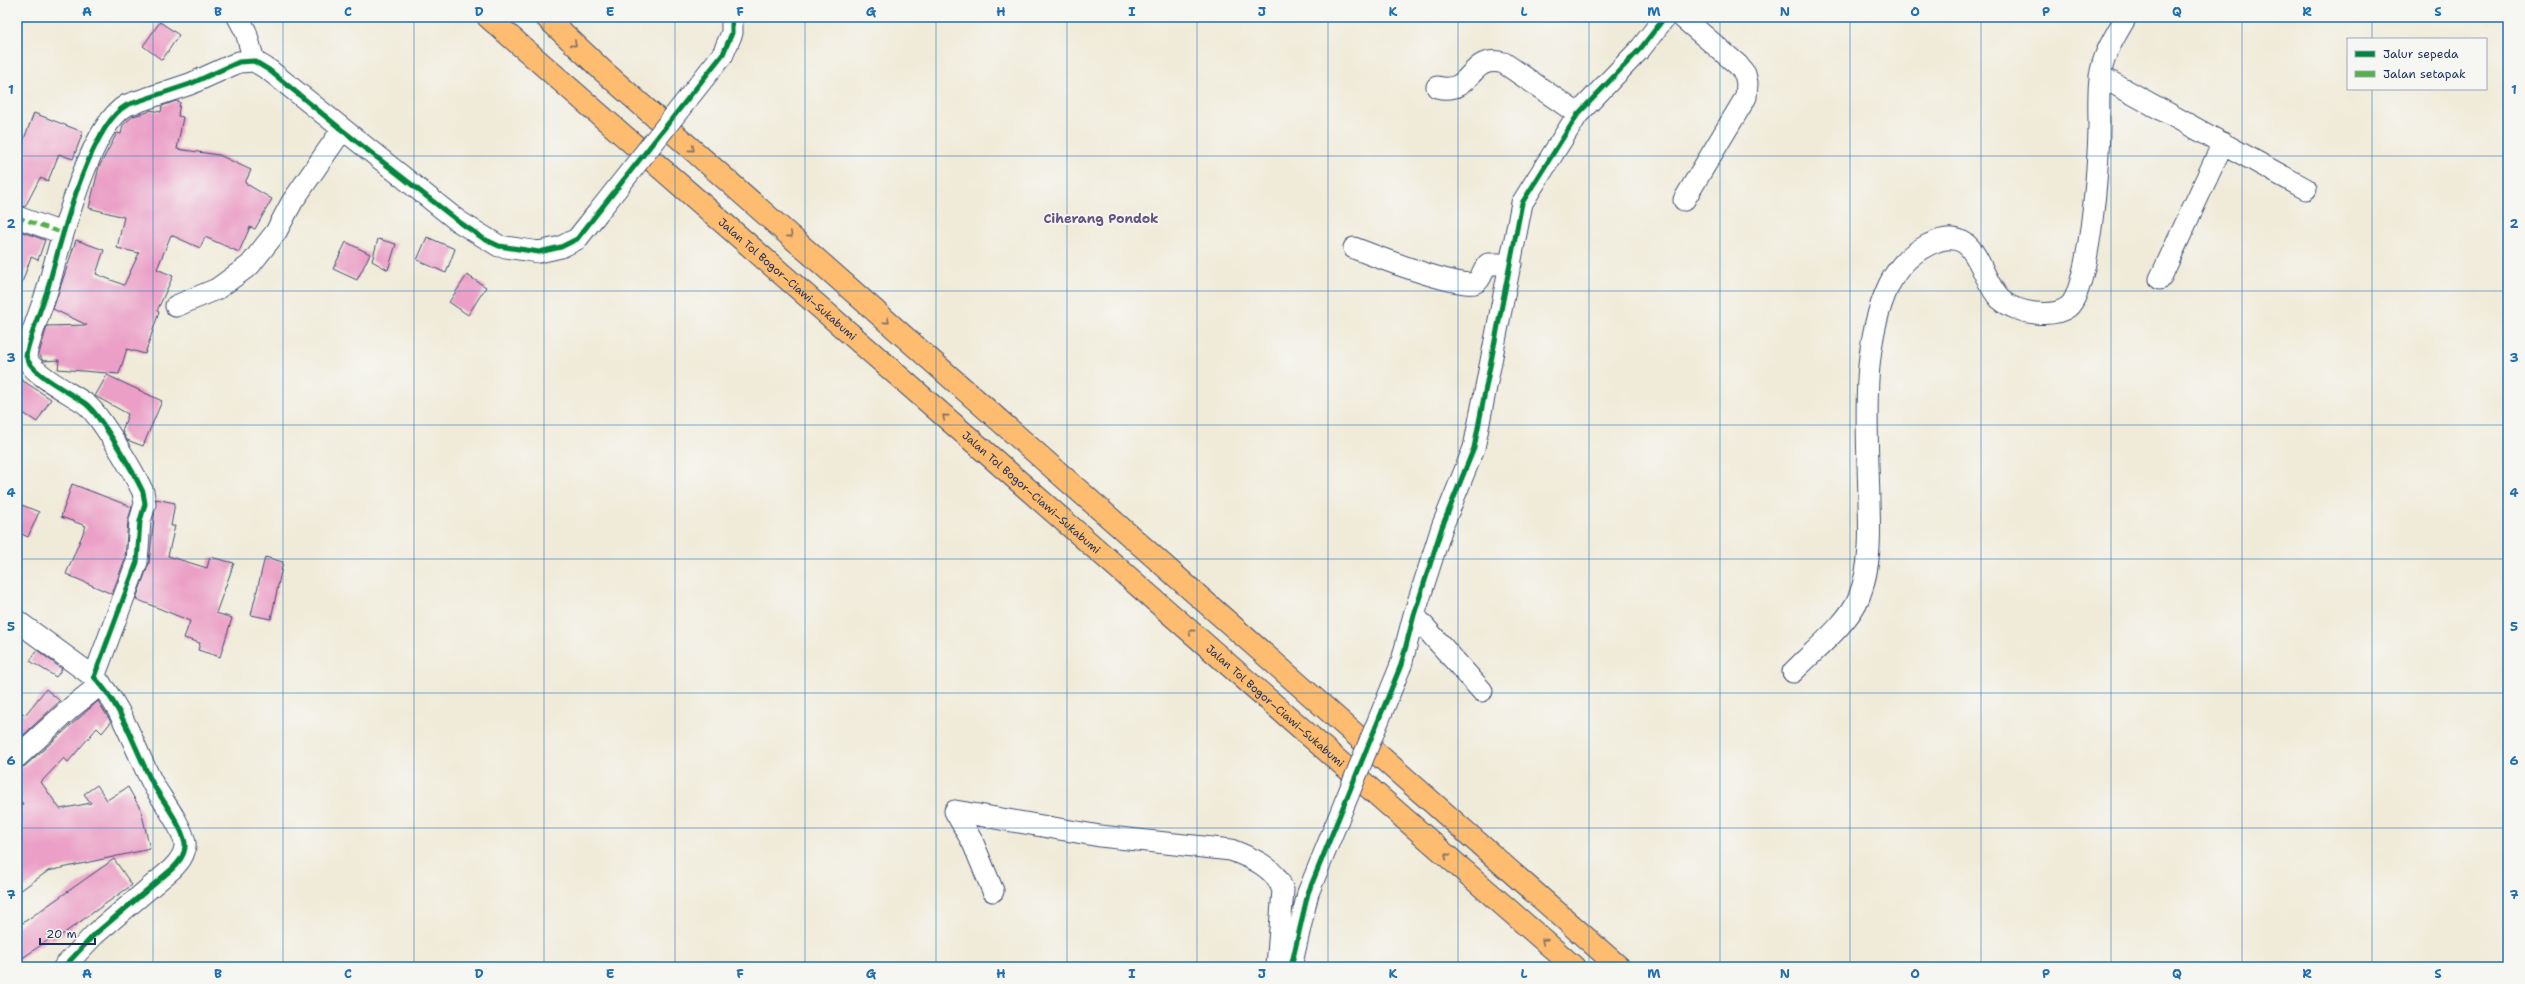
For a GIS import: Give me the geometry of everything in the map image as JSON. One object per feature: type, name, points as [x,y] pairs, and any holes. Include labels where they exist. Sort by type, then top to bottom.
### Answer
[{"type":"highway","name":"Jalan Tol Bogor–Ciawi–Sukabumi","points":[[488,17],[1574,967]]},
{"type":"highway","points":[[546,17],[602,70],[1619,967]]},
{"type":"street","points":[[238,17],[246,32],[254,62]]},
{"type":"street","points":[[17,757],[72,707],[97,681],[137,562],[140,521],[145,504],[144,495],[92,410],[22,364],[62,234],[88,163],[104,132],[120,110],[132,103],[190,84],[239,62],[254,62],[269,70],[342,130],[458,221],[499,246],[539,252],[561,247],[577,239],[723,54],[732,33],[732,17]]},
{"type":"street","points":[[1291,967],[1308,893],[1401,665],[1414,615],[1442,527],[1474,448],[1512,264],[1518,215],[1522,203],[1578,114],[1641,48],[1665,17]]},
{"type":"street","points":[[1682,17],[1738,65],[1745,74],[1748,83],[1746,97],[1738,114],[1684,200]]},
{"type":"street","points":[[1793,672],[1846,618],[1859,598],[1868,561],[1870,534],[1868,427],[1872,347],[1876,320],[1890,283],[1902,264],[1918,250],[1932,243],[1956,239],[1966,243],[1973,249],[1994,289],[2001,299],[2013,307],[2028,312],[2043,313],[2067,308],[2076,299],[2081,284],[2091,221],[2099,127],[2100,76],[2103,61],[2126,17]]},
{"type":"street","points":[[1437,87],[1446,89],[1461,85],[1482,63],[1492,60],[1504,63],[1578,114]]},
{"type":"street","points":[[2100,76],[2306,190]]},
{"type":"street","points":[[176,306],[217,289],[250,265],[276,232],[292,202],[342,130]]},
{"type":"street","points":[[2160,279],[2222,143]]},
{"type":"street","points":[[17,217],[62,234]]},
{"type":"street","points":[[1354,248],[1421,271],[1468,284],[1477,282],[1488,264],[1512,264]]},
{"type":"street","points":[[1414,615],[1482,691]]},
{"type":"street","points":[[17,621],[97,681],[122,714],[149,776],[182,836],[185,849],[182,858],[172,869],[94,935],[64,967]]},
{"type":"street","points":[[992,891],[973,843],[956,810],[1100,836],[1231,850],[1263,864],[1279,878],[1283,890],[1277,967]]},
{"type":"building","points":[[160,22],[179,35],[162,60],[143,46]]},
{"type":"building","points":[[176,101],[180,102],[178,116],[183,117],[177,149],[219,155],[251,170],[245,183],[272,199],[255,229],[250,227],[239,252],[205,237],[200,248],[171,235],[157,269],[173,276],[157,311],[159,312],[145,354],[127,349],[119,374],[58,369],[59,360],[43,361],[39,354],[47,326],[87,325],[53,309],[76,240],[104,250],[96,274],[124,285],[139,253],[117,248],[124,217],[89,208],[99,167],[117,133],[121,134],[123,125],[133,116],[148,112],[150,110],[161,112],[162,106]]},
{"type":"building","points":[[34,113],[83,132],[73,159],[59,154],[48,181],[40,178],[25,207],[17,205],[17,142],[22,144]]},
{"type":"building","points":[[17,230],[45,240],[38,260],[31,257],[19,291],[17,290]]},
{"type":"building","points":[[427,237],[455,249],[446,273],[417,260]]},
{"type":"building","points":[[378,239],[396,244],[388,270],[372,261]]},
{"type":"building","points":[[346,242],[370,254],[357,280],[333,269]]},
{"type":"building","points":[[467,275],[486,287],[468,315],[449,302]]},
{"type":"building","points":[[107,375],[162,401],[143,446],[127,440],[122,431],[128,414],[95,396]]},
{"type":"building","points":[[17,377],[51,399],[37,422],[17,409]]},
{"type":"building","points":[[72,484],[132,507],[128,520],[125,559],[112,594],[66,574],[86,526],[61,517]]},
{"type":"building","points":[[156,499],[175,503],[171,526],[175,526],[168,556],[207,568],[210,557],[234,563],[216,613],[232,618],[220,657],[198,650],[200,643],[184,638],[190,621],[136,599],[149,563]]},
{"type":"building","points":[[17,503],[39,512],[28,537],[17,532]]},
{"type":"building","points":[[265,557],[283,562],[271,619],[251,615]]},
{"type":"building","points":[[37,650],[62,669],[56,677],[30,661]]},
{"type":"building","points":[[46,689],[60,701],[17,741],[17,709],[25,715]]},
{"type":"building","points":[[98,701],[111,722],[102,733],[97,728],[68,762],[64,758],[41,782],[60,809],[91,803],[84,794],[97,785],[107,800],[128,787],[141,810],[150,849],[48,871],[17,893],[17,808],[23,804],[17,795],[17,769],[25,766]]},
{"type":"building","points":[[114,859],[132,885],[53,941],[51,938],[17,962],[17,927]]},
{"type":"marked path","points":[[17,217],[62,233]]},
{"type":"cycle path","points":[[64,967],[94,935],[172,869],[182,858],[185,847],[180,829],[154,786],[121,715],[104,689],[94,677],[137,562],[140,521],[145,504],[143,492],[117,445],[92,410],[86,404],[42,376],[34,369],[26,355],[77,190],[100,137],[113,117],[127,105],[190,84],[239,62],[254,61],[269,70],[342,130],[458,221],[484,239],[499,246],[539,252],[561,247],[577,239],[723,54],[732,33],[732,17]]},
{"type":"cycle path","points":[[1291,967],[1308,893],[1401,665],[1414,615],[1442,527],[1474,448],[1522,203],[1578,114],[1641,48],[1665,17]]},
{"type":"district","name":"Ciherang Pondok","points":[[1101,218]]}]
